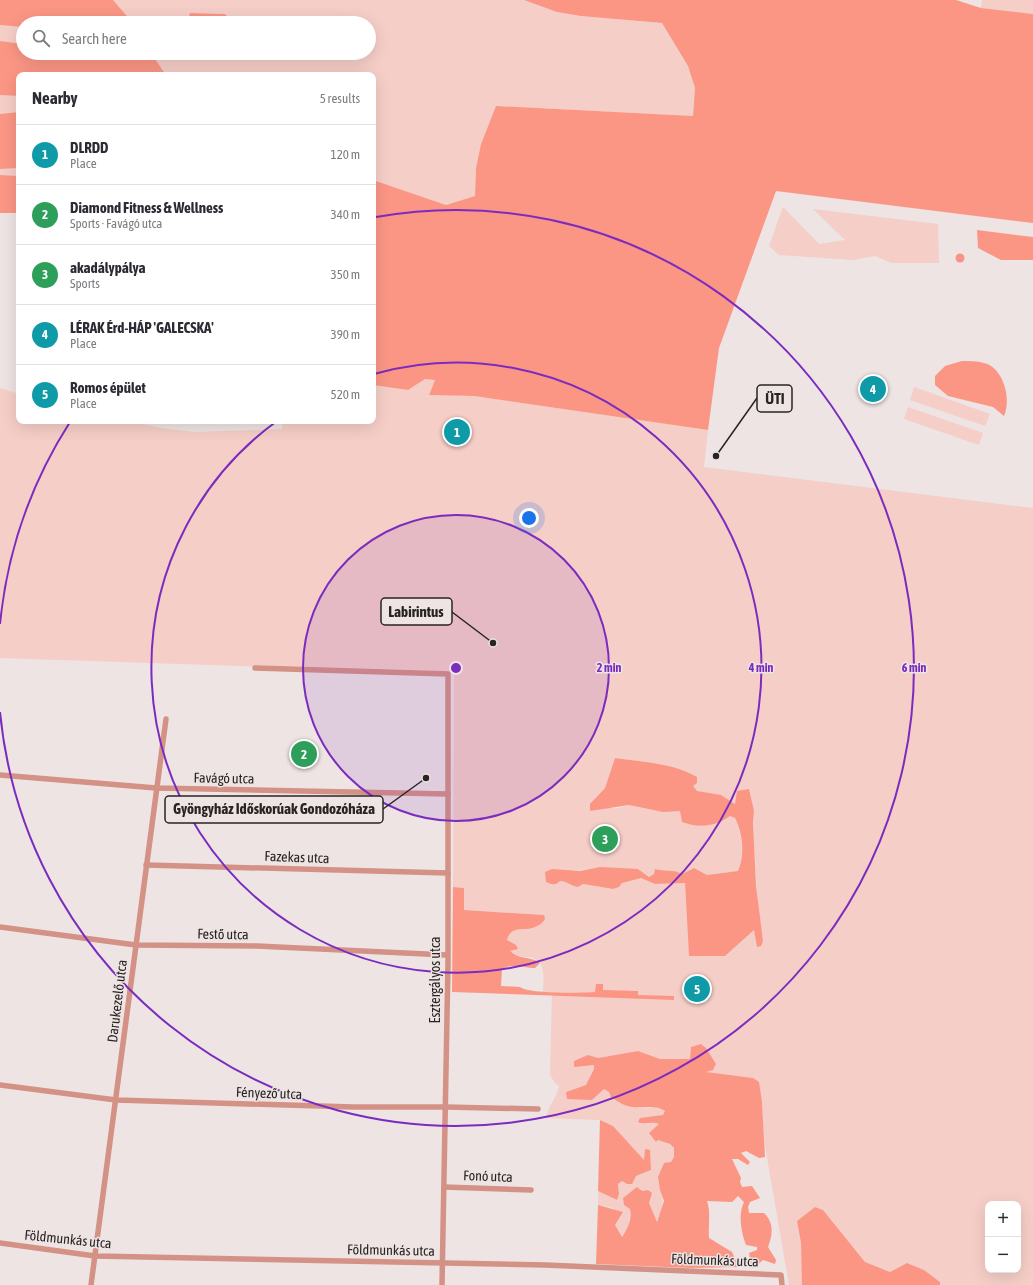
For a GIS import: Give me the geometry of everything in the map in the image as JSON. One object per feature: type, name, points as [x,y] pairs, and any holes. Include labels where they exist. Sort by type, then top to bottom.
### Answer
[{"type":"street","name":"Esztergályos utca","points":[[255,668],[448,674],[446,1107],[442,1285]]},
{"type":"street","name":"Darukezelő utca","points":[[91,1285],[166,719]]},
{"type":"street","name":"Favágó utca","points":[[0,774],[156,788],[448,794]]},
{"type":"street","name":"Fazekas utca","points":[[146,865],[448,873]]},
{"type":"street","name":"Festő utca","points":[[0,927],[136,945],[257,946],[447,955]]},
{"type":"street","name":"Fényező utca","points":[[0,1085],[116,1100],[347,1107],[538,1109]]},
{"type":"street","name":"Fonó utca","points":[[444,1187],[531,1190]]},
{"type":"street","name":"Földmunkás utca","points":[[0,1244],[95,1256],[545,1265],[781,1274],[782,1285]]},
{"type":"shaded area","points":[[0,0],[113,0],[127,16],[16,16],[16,26],[0,25]]},
{"type":"shaded area","points":[[113,0],[524,0],[557,12],[581,16],[662,23],[688,66],[695,88],[693,116],[496,106],[481,144],[476,168],[475,196],[446,205],[376,181],[376,72],[164,72],[156,60],[376,60],[376,16],[227,16],[225,14],[190,13],[189,16],[127,16]]},
{"type":"shaded area","points":[[524,0],[956,0],[981,8],[1033,14],[1033,223],[776,191],[719,348],[708,430],[474,396],[429,395],[435,380],[425,379],[408,390],[376,385],[376,181],[446,205],[475,196],[476,168],[481,144],[496,106],[693,116],[695,88],[688,66],[662,23],[581,16],[557,12]]},
{"type":"shaded area","points":[[982,0],[1033,0],[1033,14],[981,8]]},
{"type":"shaded area","points":[[190,13],[225,14],[227,16],[189,16]]},
{"type":"shaded area","points":[[0,25],[16,26],[16,43],[0,41]]},
{"type":"shaded area","points":[[0,41],[16,43],[16,60],[156,60],[164,72],[16,72],[16,96],[0,95]]},
{"type":"shaded area","points":[[0,95],[16,96],[16,112],[0,114]]},
{"type":"shaded area","points":[[16,112],[16,168],[0,169],[0,114]]},
{"type":"shaded area","points":[[16,168],[16,176],[0,175],[0,169]]},
{"type":"shaded area","points":[[0,175],[16,176],[16,213],[0,213]]},
{"type":"shaded area","points":[[783,207],[819,244],[845,240],[813,209],[938,224],[939,263],[892,263],[875,256],[853,260],[779,255],[769,246]]},
{"type":"shaded area","points":[[977,230],[1033,237],[1033,260],[1001,260],[978,248]]},
{"type":"shaded area","points":[[960,253],[965,258],[960,263],[955,258]]},
{"type":"shaded area","points":[[962,361],[976,361],[984,363],[991,366],[1001,377],[1007,401],[1004,416],[993,407],[948,396],[935,385],[935,376],[945,366]]},
{"type":"shaded area","points":[[425,379],[435,380],[429,395],[474,396],[708,430],[704,467],[1033,508],[1033,1285],[940,1285],[940,1282],[924,1270],[907,1263],[890,1272],[865,1262],[823,1210],[815,1207],[797,1221],[801,1243],[803,1279],[802,1285],[789,1285],[765,1146],[762,1102],[753,1078],[704,1072],[690,1059],[660,1059],[638,1051],[598,1058],[590,1079],[586,1085],[566,1092],[596,1097],[600,1091],[604,1089],[637,1107],[659,1107],[666,1111],[663,1115],[643,1124],[655,1122],[659,1124],[650,1133],[656,1142],[658,1140],[670,1144],[674,1148],[674,1157],[660,1190],[663,1203],[661,1210],[656,1222],[649,1203],[648,1190],[642,1191],[630,1209],[629,1227],[621,1237],[615,1225],[619,1219],[613,1208],[598,1205],[598,1191],[617,1200],[619,1194],[618,1184],[622,1181],[627,1184],[636,1176],[651,1170],[613,1126],[600,1120],[546,1118],[559,1086],[550,1075],[552,992],[543,992],[544,977],[540,963],[533,958],[518,956],[510,951],[518,949],[507,940],[509,935],[517,928],[544,915],[463,910],[464,888],[453,887],[454,673],[0,658],[0,388],[16,393],[16,424],[144,424],[161,428],[194,432],[282,429],[283,424],[376,424],[376,385],[408,390]],"holes":[[[615,758],[662,765],[687,772],[695,790],[705,795],[720,797],[735,804],[737,799],[749,789],[753,815],[757,888],[763,941],[761,946],[754,930],[725,956],[689,956],[685,883],[655,884],[641,878],[634,878],[622,883],[619,887],[612,889],[583,884],[578,887],[562,881],[551,885],[546,882],[571,871],[588,869],[638,869],[649,877],[654,874],[656,869],[682,874],[694,868],[707,875],[738,871],[742,844],[735,818],[730,816],[724,821],[681,811],[658,811],[629,805],[615,809],[595,798],[605,788]]]},
{"type":"shaded area","points":[[914,387],[990,414],[985,426],[910,400]]},
{"type":"shaded area","points":[[908,407],[983,433],[979,445],[904,419]]},
{"type":"shaded area","points":[[615,758],[668,766],[688,772],[697,777],[697,783],[693,786],[697,791],[721,795],[735,804],[737,791],[749,789],[754,811],[753,822],[756,885],[763,941],[761,946],[757,947],[754,930],[725,956],[689,956],[685,883],[655,884],[641,878],[622,883],[619,887],[613,889],[583,884],[578,887],[562,881],[557,884],[550,884],[546,882],[545,872],[552,869],[580,871],[600,867],[638,869],[649,877],[654,874],[655,869],[682,874],[694,868],[707,875],[738,871],[742,858],[742,844],[740,831],[735,818],[730,816],[725,820],[701,826],[682,822],[680,811],[663,812],[629,805],[590,811],[590,804],[605,788]]},
{"type":"shaded area","points":[[453,887],[464,888],[464,910],[544,915],[545,919],[539,925],[533,928],[516,930],[509,935],[507,940],[516,945],[518,949],[510,951],[514,954],[533,959],[540,963],[535,968],[510,966],[502,969],[501,986],[520,987],[533,991],[544,992],[579,993],[595,992],[596,984],[603,984],[603,990],[638,991],[638,995],[674,996],[674,1000],[452,992]]},
{"type":"shaded area","points":[[701,1044],[706,1048],[716,1064],[713,1070],[706,1072],[753,1078],[759,1082],[762,1102],[765,1157],[759,1158],[746,1151],[741,1153],[750,1162],[748,1165],[738,1159],[732,1159],[741,1178],[740,1182],[742,1187],[752,1186],[760,1198],[750,1202],[748,1207],[749,1213],[764,1213],[770,1221],[772,1233],[768,1247],[776,1260],[775,1264],[763,1260],[754,1268],[751,1267],[749,1253],[757,1250],[757,1247],[746,1245],[741,1223],[741,1212],[744,1202],[738,1196],[732,1202],[707,1201],[709,1215],[709,1238],[732,1252],[739,1267],[690,1268],[596,1264],[598,1205],[623,1212],[615,1225],[622,1237],[630,1220],[630,1209],[624,1205],[623,1198],[637,1187],[642,1191],[648,1190],[652,1193],[649,1203],[657,1222],[664,1201],[660,1190],[658,1177],[664,1163],[671,1162],[674,1157],[674,1148],[670,1144],[658,1140],[656,1142],[649,1133],[659,1124],[638,1122],[640,1118],[663,1115],[665,1111],[657,1107],[633,1107],[621,1104],[611,1097],[609,1092],[604,1089],[592,1100],[567,1099],[566,1092],[586,1085],[594,1069],[594,1065],[574,1067],[574,1061],[588,1055],[598,1058],[638,1051],[660,1059],[690,1059],[691,1047]]},
{"type":"shaded area","points":[[600,1120],[613,1126],[644,1160],[645,1149],[650,1150],[651,1170],[636,1176],[632,1184],[627,1184],[622,1181],[618,1184],[619,1194],[617,1200],[598,1191]]},
{"type":"shaded area","points":[[815,1207],[823,1210],[865,1262],[890,1272],[907,1263],[924,1270],[940,1282],[940,1285],[802,1285],[801,1243],[797,1221]]},
{"type":"place","name":"LÉRAK Érd-HÁP 'GALECSKA'","points":[[873,389]]},
{"type":"place","name":"DLRDD","points":[[457,432]]},
{"type":"place","name":"ÜTI","points":[[716,456]]},
{"type":"place","name":"Labirintus","points":[[493,643]]},
{"type":"place","name":"Diamond Fitness & Wellness","points":[[304,754]]},
{"type":"place","name":"Gyöngyház Időskorúak Gondozóháza","points":[[426,778]]},
{"type":"place","name":"akadálypálya","points":[[605,839]]},
{"type":"place","name":"Romos épület","points":[[697,989]]}]
